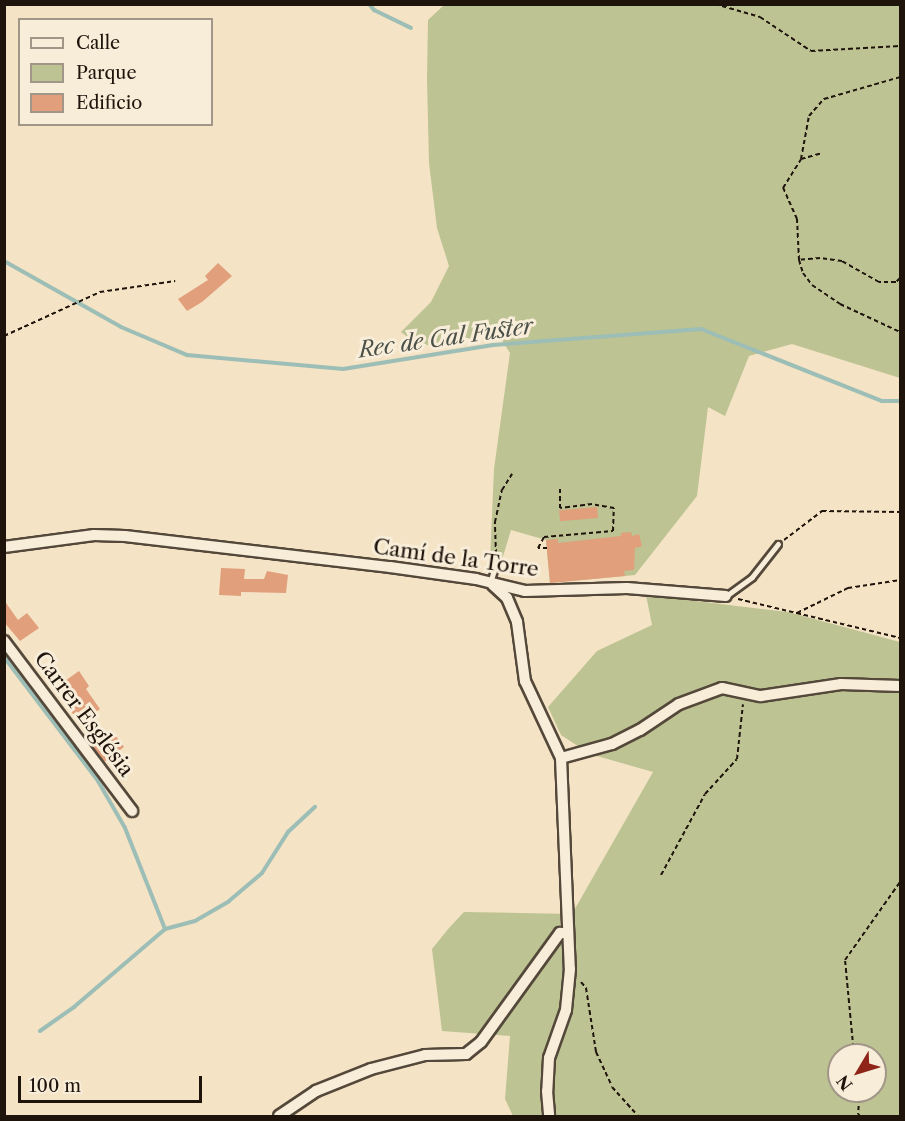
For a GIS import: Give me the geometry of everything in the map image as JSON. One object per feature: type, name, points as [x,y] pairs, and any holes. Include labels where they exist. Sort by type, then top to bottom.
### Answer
[{"type":"street","name":"Camí de la Torre","points":[[4,547],[94,535],[125,536],[390,567],[525,591],[627,588],[726,596]]},
{"type":"street","points":[[490,583],[507,598],[517,622],[525,681],[561,758],[570,969],[566,1010],[549,1058],[547,1091],[549,1116]]},
{"type":"street","name":"Carrer Església","points":[[4,641],[132,811]]},
{"type":"street","points":[[561,758],[612,744],[640,730],[679,704],[722,688],[761,696],[842,684],[900,686]]},
{"type":"street","points":[[279,1116],[316,1091],[371,1069],[425,1055],[466,1054],[481,1042],[560,933],[568,933]]},
{"type":"lane","points":[[726,596],[752,577],[778,544]]},
{"type":"lane","points":[[490,583],[496,562]]},
{"type":"path","points":[[715,4],[760,17],[811,51],[900,46]]},
{"type":"path","points":[[900,77],[824,99],[809,116],[801,159],[783,188],[797,219],[799,260],[812,285],[840,304],[900,332]]},
{"type":"path","points":[[801,159],[822,153]]},
{"type":"path","points":[[799,260],[820,258],[842,261],[879,282],[896,282],[900,278]]},
{"type":"path","points":[[4,336],[100,292],[175,281]]},
{"type":"path","points":[[496,562],[495,522],[502,490],[512,474]]},
{"type":"path","points":[[547,548],[538,548],[544,537],[613,531],[614,508],[592,504],[560,508],[560,488]]},
{"type":"path","points":[[778,544],[822,511],[900,512]]},
{"type":"path","points":[[796,613],[848,588],[900,580]]},
{"type":"path","points":[[726,596],[900,638]]},
{"type":"path","points":[[661,875],[705,794],[736,759],[745,693]]},
{"type":"path","points":[[853,1043],[845,960],[900,882]]},
{"type":"path","points":[[570,969],[586,988],[596,1052],[612,1087],[638,1116]]},
{"type":"green space","points":[[444,5],[900,5],[900,378],[792,344],[749,356],[725,416],[708,407],[697,496],[635,575],[550,583],[546,540],[511,530],[501,563],[490,561],[494,469],[510,353],[498,334],[420,346],[401,332],[431,302],[449,266],[437,228],[429,163],[427,79],[428,20]]},
{"type":"green space","points":[[646,595],[788,612],[900,642],[900,1116],[513,1116],[505,1099],[510,1036],[442,1031],[432,949],[449,928],[464,912],[572,914],[653,772],[590,754],[561,735],[548,707],[597,651],[652,625]]},
{"type":"building","points":[[218,263],[232,276],[202,302],[187,311],[178,299],[208,280],[205,276]]},
{"type":"building","points":[[597,507],[598,518],[560,521],[559,510]]},
{"type":"building","points":[[631,532],[632,536],[639,534],[642,546],[635,548],[634,570],[624,571],[625,576],[550,583],[546,540],[558,539],[558,543],[621,536],[621,533]]},
{"type":"building","points":[[221,568],[245,569],[244,579],[264,579],[267,571],[288,575],[286,593],[241,592],[241,596],[219,595]]},
{"type":"building","points":[[4,600],[18,620],[27,613],[39,628],[20,641],[4,622]]},
{"type":"building","points":[[79,671],[89,686],[86,689],[100,709],[79,723],[55,688]]},
{"type":"building","points":[[112,731],[124,747],[104,762],[92,746]]},
{"type":"waterway","points":[[369,4],[374,10],[411,28]]},
{"type":"waterway","name":"Rec de Cal Fuster","points":[[4,261],[121,327],[187,355],[343,369],[493,345],[701,329],[882,401],[900,401]]},
{"type":"waterway","points":[[4,657],[98,781],[125,828],[165,929]]},
{"type":"waterway","points":[[40,1031],[74,1007],[165,929],[195,921],[229,901],[262,873],[288,832],[315,807]]}]
